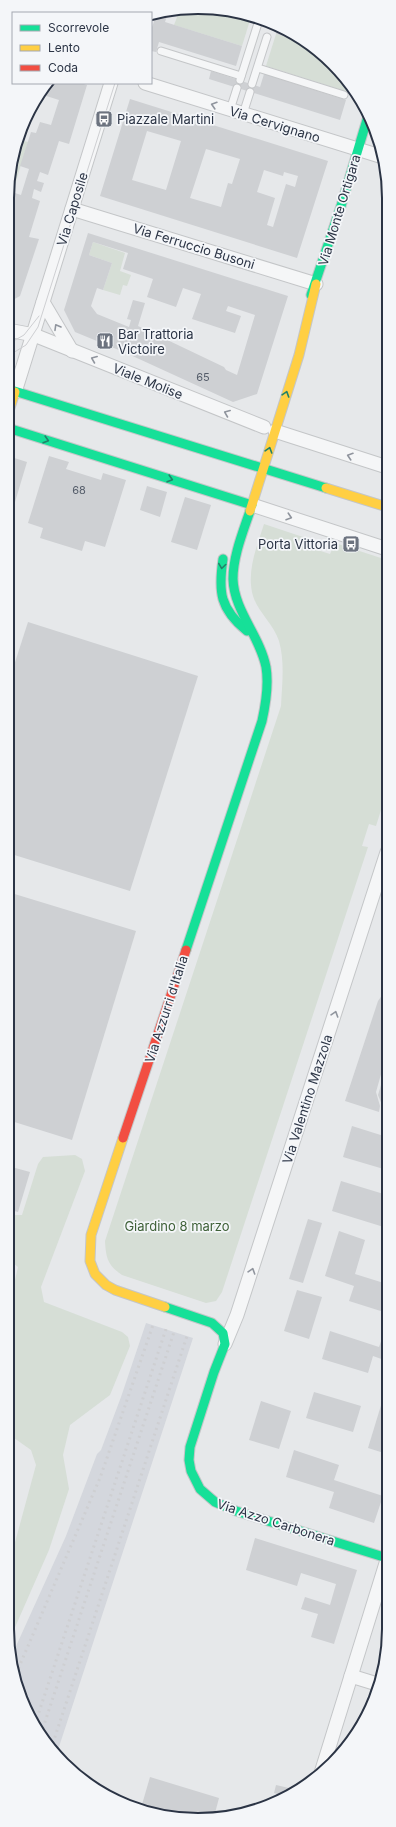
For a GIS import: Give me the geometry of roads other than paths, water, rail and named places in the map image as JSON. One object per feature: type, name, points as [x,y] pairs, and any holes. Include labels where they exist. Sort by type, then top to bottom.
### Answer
[{"type":"street","name":"Via Caposile","points":[[33,335],[112,84]]},
{"type":"street","name":"Via Caposile","points":[[82,180],[96,163],[118,93],[117,84]]},
{"type":"street","name":"Via Cervignano","points":[[148,84],[377,156]]},
{"type":"street","name":"Via Monte Ortigara","points":[[267,427],[299,355],[316,284],[366,123]]},
{"type":"street","name":"Via Ferruccio Busoni","points":[[72,209],[316,284]]},
{"type":"street","name":"Via Monte Ortigara","points":[[292,343],[316,284]]},
{"type":"street","points":[[43,302],[72,351]]},
{"type":"street","name":"Viale Molise","points":[[14,331],[33,335],[267,427],[382,465]]},
{"type":"street","points":[[14,386],[33,335]]},
{"type":"street","points":[[14,392],[382,505]]},
{"type":"street","points":[[243,502],[263,468],[267,427]]},
{"type":"street","points":[[14,430],[382,547]]},
{"type":"street","name":"Via Azzurri d'Italia","points":[[225,1344],[224,1336],[219,1328],[212,1323],[115,1290],[104,1284],[96,1276],[91,1266],[88,1254],[91,1235],[262,721],[267,697],[267,683],[262,654],[240,607],[233,580],[243,502]]},
{"type":"street","name":"Via Azzurri d'Italia","points":[[226,548],[221,568],[222,599],[226,611],[235,622],[254,636]]},
{"type":"street","name":"Via Valentino Mazzola","points":[[225,1344],[237,1315],[382,867]]},
{"type":"street","name":"Via Azzurri d'Italia","points":[[198,1318],[207,1326],[216,1339],[218,1354],[214,1372]]},
{"type":"street","name":"Via Azzo Carbonera","points":[[225,1344],[214,1372],[190,1448],[189,1458],[191,1471],[195,1482],[202,1492],[210,1500],[236,1511],[382,1557]]},
{"type":"street","points":[[324,1762],[382,1575]]},
{"type":"street","points":[[351,1676],[374,1683]]},
{"type":"lane","points":[[161,51],[240,78],[258,24]]},
{"type":"lane","points":[[252,84],[267,37]]},
{"type":"lane","points":[[258,68],[344,95]]},
{"type":"lane","points":[[230,110],[237,88]]},
{"type":"lane","points":[[243,114],[250,92]]},
{"type":"tram line","points":[[14,352],[26,345],[38,327],[115,84]]},
{"type":"tram line","points":[[14,341],[24,335],[39,316]]},
{"type":"railway","points":[[19,1668],[100,1478],[153,1325]]},
{"type":"railway","points":[[37,1718],[166,1329]]},
{"type":"railway","points":[[43,1728],[174,1332]]},
{"type":"railway","points":[[53,1742],[187,1336]]},
{"type":"place","name":"Piazzale Martini","points":[[104,119]]},
{"type":"place","name":"Bar Trattoria Victoire","points":[[105,341]]},
{"type":"place","name":"Porta Vittoria","points":[[351,544]]},
{"type":"park label","name":"Giardino 8 marzo","points":[[177,1226]]}]
